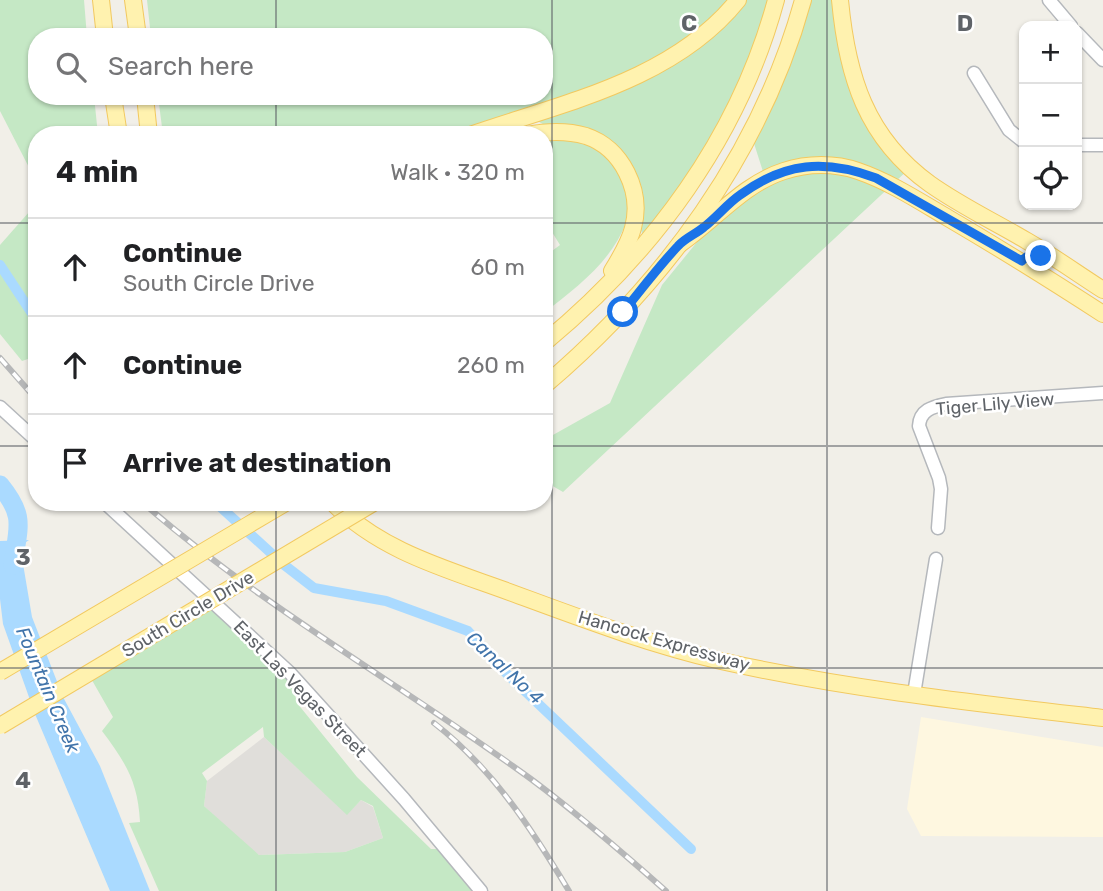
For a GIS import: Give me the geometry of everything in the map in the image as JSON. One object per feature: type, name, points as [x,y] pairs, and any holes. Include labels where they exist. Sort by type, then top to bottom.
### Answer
[{"type":"main road","points":[[101,0],[104,28]]},
{"type":"main road","points":[[133,0],[137,28]]},
{"type":"main road","points":[[496,126],[600,90],[679,54],[707,33],[738,0]]},
{"type":"main road","points":[[553,335],[596,297],[645,246],[712,152],[730,120],[757,60],[776,0]]},
{"type":"main road","points":[[553,378],[623,312],[713,200],[751,134],[770,94],[803,0]]},
{"type":"main road","points":[[840,0],[848,57],[859,94],[892,151],[930,184],[1103,290]]},
{"type":"main road","points":[[114,105],[118,126]]},
{"type":"main road","points":[[146,105],[148,126]]},
{"type":"main road","points":[[553,131],[587,136],[605,145],[619,160],[630,179],[635,195],[634,226],[629,241],[596,297]]},
{"type":"main road","points":[[680,244],[765,178],[810,165],[834,166],[856,170],[898,188],[1022,261],[1103,314]]},
{"type":"main road","points":[[1022,261],[1024,257],[1032,254],[1060,262]]},
{"type":"main road","points":[[0,673],[272,511]]},
{"type":"main road","name":"Hancock Expressway","points":[[341,511],[379,540],[423,561],[601,624],[719,660],[802,677],[914,694],[1103,718]]},
{"type":"main road","name":"South Circle Drive","points":[[0,726],[360,511]]},
{"type":"street","points":[[1049,0],[1067,21]]},
{"type":"street","points":[[1082,38],[1103,60]]},
{"type":"street","points":[[974,74],[1009,130],[1019,138]]},
{"type":"street","points":[[1082,145],[1103,145]]},
{"type":"street","name":"Tiger Lily View","points":[[938,528],[941,489],[939,478],[919,426],[920,417],[925,411],[946,404],[1103,393]]},
{"type":"street","points":[[0,407],[28,433]]},
{"type":"street","name":"East Las Vegas Street","points":[[114,511],[290,673],[404,799],[481,891]]},
{"type":"street","points":[[914,694],[936,559]]},
{"type":"shaded area","points":[[921,717],[1103,747],[1103,837],[921,836],[907,809]]},
{"type":"shaded area","points":[[264,737],[347,814],[361,800],[373,807],[383,838],[345,852],[259,855],[247,847],[204,806],[207,781]]},
{"type":"green space","points":[[0,0],[84,0],[86,28],[28,28],[28,105],[95,105],[97,126],[28,126],[28,165],[0,111]]},
{"type":"green space","points":[[147,0],[768,0],[757,60],[693,180],[645,246],[640,225],[626,223],[602,262],[553,306],[553,250],[560,245],[553,234],[553,126],[546,126],[527,115],[495,126],[162,126],[159,105],[553,105],[553,28],[150,28]]},
{"type":"green space","points":[[803,0],[840,0],[859,94],[910,168],[563,492],[553,486],[553,435],[610,403],[662,285],[719,215],[765,178],[751,134]]},
{"type":"green space","points":[[28,213],[28,359],[22,361],[0,334],[0,245]]},
{"type":"green space","points":[[207,595],[290,673],[297,703],[357,777],[431,849],[444,849],[478,891],[159,891],[129,823],[140,822],[137,795],[124,763],[102,731],[113,717],[89,675]],"holes":[[[263,727],[264,737],[347,815],[361,800],[373,806],[383,838],[345,852],[259,855],[204,806],[207,781],[202,773]]]},
{"type":"water","points":[[29,540],[20,546],[32,617],[63,697],[100,766],[150,891],[110,891],[35,714],[3,624],[0,541]]},
{"type":"waterway","name":"Canal No 4","points":[[0,265],[28,307]]},
{"type":"waterway","name":"Fountain Creek","points":[[0,485],[17,514],[18,531],[13,565]]},
{"type":"waterway","name":"Canal No 4","points":[[225,511],[283,564],[314,588],[386,601],[468,631],[506,673],[691,849]]},
{"type":"railway","points":[[0,358],[28,390]]},
{"type":"railway","points":[[153,511],[284,611],[531,779],[666,891]]},
{"type":"railway","points":[[434,723],[493,780],[525,822],[569,891]]},
{"type":"route","points":[[623,312],[680,244],[705,227],[740,195],[765,178],[810,165],[856,170],[898,188],[1022,261],[1024,257],[1032,254],[1041,256]]}]
